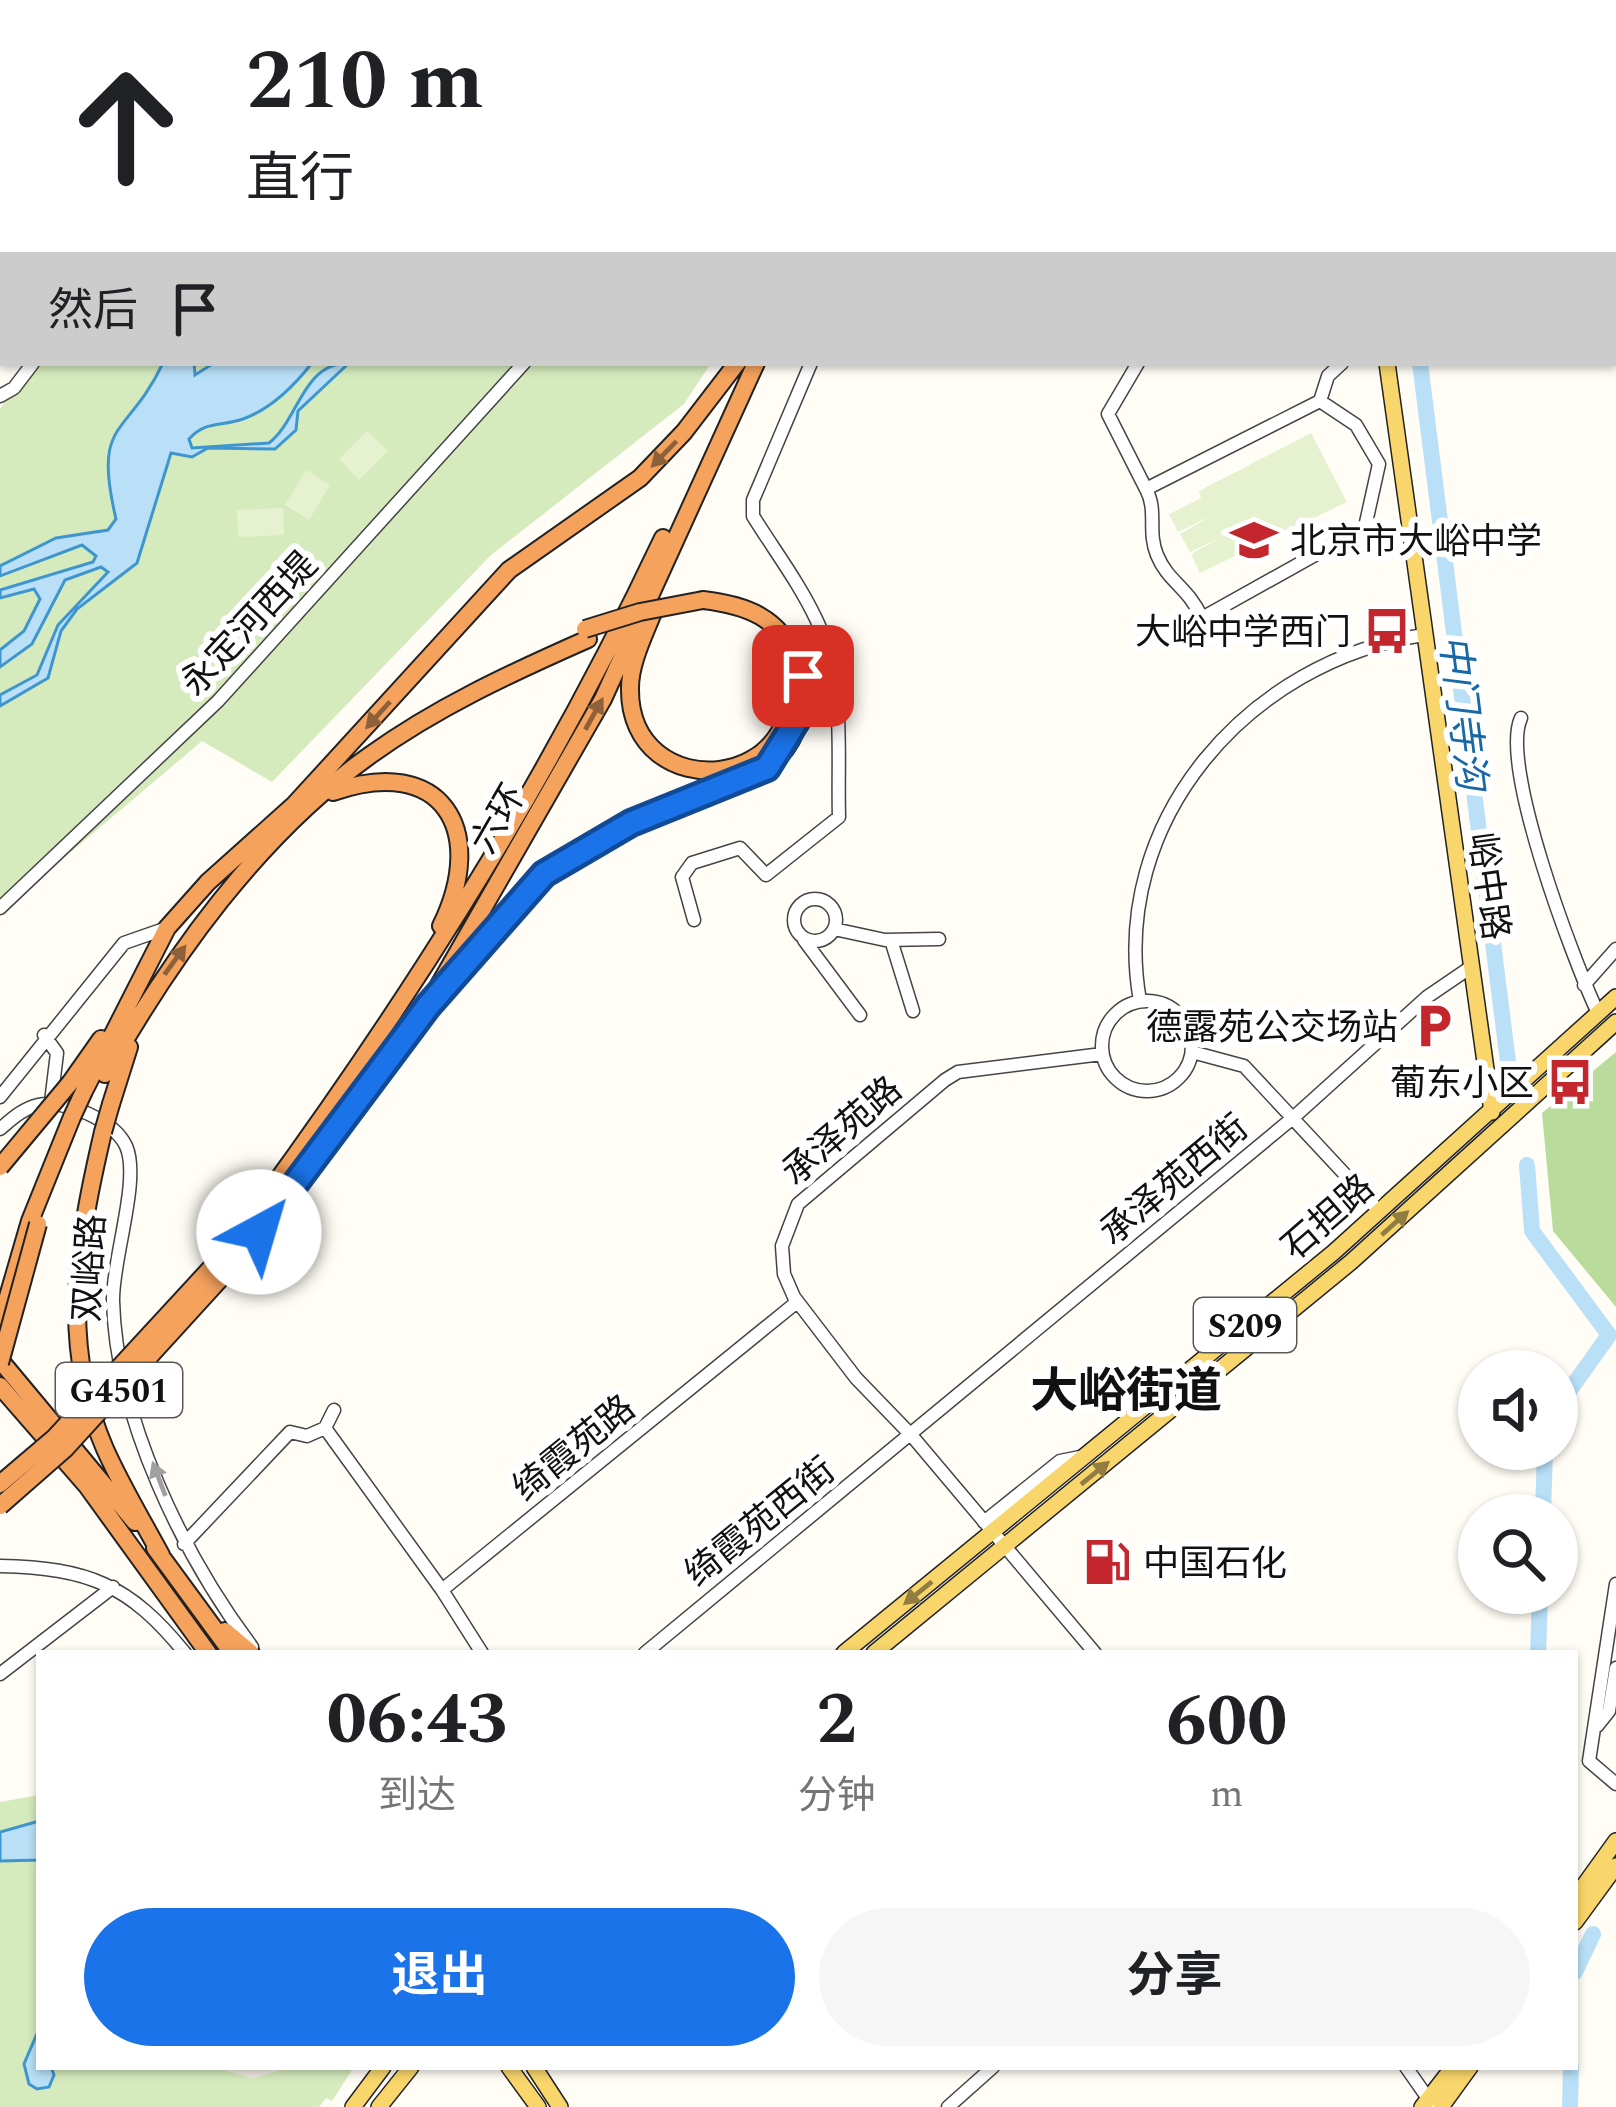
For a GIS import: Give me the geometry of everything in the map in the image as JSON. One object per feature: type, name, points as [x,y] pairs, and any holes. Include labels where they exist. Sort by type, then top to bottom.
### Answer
[{"type":"highway","points":[[293,806],[460,617],[509,569],[640,478],[685,433],[739,366]]},
{"type":"highway","name":"六环","points":[[226,1262],[402,1007],[511,833],[657,550],[740,366]]},
{"type":"highway","name":"六环","points":[[226,1262],[315,1162],[428,1006],[603,699],[755,366]]},
{"type":"highway","points":[[694,496],[630,685],[633,714],[650,744],[678,766],[705,775],[757,758],[778,737],[794,693],[785,656],[769,634],[740,616],[703,604]]},
{"type":"highway","points":[[160,1556],[104,1447],[77,1336],[77,1253],[135,1006],[167,928],[208,882],[293,806],[416,714],[481,676],[587,634],[703,604],[740,604],[760,614],[792,648],[803,676],[805,707],[767,768],[631,823],[544,874],[428,1006]]},
{"type":"highway","points":[[0,1167],[82,1090],[135,1006],[226,898],[365,759],[486,683],[587,634]]},
{"type":"highway","points":[[327,794],[378,778],[406,781],[445,806],[462,839],[455,898],[402,1007]]},
{"type":"highway","points":[[0,1324],[82,1090]]},
{"type":"highway","points":[[34,1222],[0,1362],[160,1556],[230,1650]]},
{"type":"highway","name":"G4501","points":[[0,1484],[55,1437],[226,1262]]},
{"type":"highway","name":"G4501","points":[[0,1506],[65,1449],[226,1262]]},
{"type":"highway","points":[[0,1386],[87,1486],[206,1650]]},
{"type":"highway","points":[[0,1397],[35,1426]]},
{"type":"highway","points":[[201,1611],[249,1650]]},
{"type":"highway","points":[[186,1623],[195,1650]]},
{"type":"main road","name":"峪中路","points":[[1387,366],[1471,967],[1497,1103],[1496,1132]]},
{"type":"main road","name":"石担路","points":[[847,1650],[988,1527],[1086,1456],[1379,1211],[1616,997]]},
{"type":"main road","name":"石担路","points":[[878,1650],[1351,1262],[1616,1022]]},
{"type":"main road","points":[[1578,1894],[1616,1841]]},
{"type":"main road","points":[[1578,1918],[1616,1866]]},
{"type":"main road","points":[[379,2107],[408,2070]]},
{"type":"main road","points":[[511,2070],[538,2107]]},
{"type":"main road","points":[[536,2070],[560,2107]]},
{"type":"main road","points":[[1431,2105],[1451,2070]]},
{"type":"main road","points":[[1431,2105],[1467,2070]]},
{"type":"main road","points":[[353,2107],[378,2071]]},
{"type":"street","points":[[0,396],[14,388],[31,366]]},
{"type":"street","name":"永定河西堤","points":[[0,908],[218,700],[521,366]]},
{"type":"street","points":[[694,920],[682,877],[692,863],[740,848],[766,875],[839,817],[839,708],[831,658],[817,620],[753,516],[753,500],[810,366]]},
{"type":"street","points":[[1136,366],[1108,415],[1155,506],[1154,547],[1172,579],[1188,589],[1202,618],[1365,527],[1379,464],[1356,425],[1320,401]]},
{"type":"street","points":[[1146,489],[1320,401],[1328,376],[1339,366]]},
{"type":"street","points":[[1140,1001],[1133,963],[1142,882],[1172,812],[1208,757],[1264,700],[1304,671],[1374,642],[1424,635]]},
{"type":"street","points":[[1520,718],[1517,745],[1530,818],[1584,985],[1597,1011]]},
{"type":"street","points":[[834,929],[832,909],[815,899],[797,909],[794,922],[800,934],[860,1016]]},
{"type":"street","points":[[0,1097],[44,1035],[124,943],[167,928]]},
{"type":"street","points":[[800,934],[818,940],[834,929],[891,940],[939,940]]},
{"type":"street","points":[[891,940],[913,1011]]},
{"type":"street","points":[[1584,985],[1616,949]]},
{"type":"street","name":"承泽苑西街","points":[[912,1436],[1294,1117],[1427,997],[1471,967]]},
{"type":"street","points":[[1140,1001],[1169,1006],[1180,1015],[1192,1052],[1175,1082],[1146,1092],[1117,1081],[1102,1054],[1106,1025],[1126,1005],[1140,1001]]},
{"type":"street","points":[[0,1130],[18,1113],[51,1104],[57,1053],[44,1035]]},
{"type":"street","points":[[1192,1052],[1244,1066],[1379,1211]]},
{"type":"street","name":"承泽苑路","points":[[1092,1650],[912,1436],[856,1378],[797,1302],[784,1274],[782,1246],[798,1204],[958,1072],[1102,1054]]},
{"type":"street","name":"双峪路","points":[[51,1104],[97,1118],[126,1145],[130,1173],[114,1263],[117,1347],[136,1416],[184,1544],[251,1650]]},
{"type":"street","name":"绮霞苑路","points":[[442,1589],[797,1302]]},
{"type":"street","points":[[184,1544],[290,1432],[307,1436],[326,1428],[334,1410]]},
{"type":"street","points":[[326,1428],[480,1650]]},
{"type":"street","name":"绮霞苑西街","points":[[649,1650],[912,1436]]},
{"type":"street","points":[[0,1567],[61,1569],[113,1587],[137,1601],[182,1650]]},
{"type":"street","points":[[1616,1584],[1589,1761],[1616,1784]]},
{"type":"street","points":[[0,1674],[113,1587]]},
{"type":"street","points":[[1596,1727],[1609,1711],[1616,1668]]},
{"type":"street","points":[[948,2107],[989,2070]]},
{"type":"street","points":[[1408,2070],[1431,2105]]},
{"type":"green space","points":[[26,366],[709,366],[684,404],[491,555],[272,782],[202,741],[0,912],[0,409]]},
{"type":"green space","points":[[367,431],[388,451],[359,480],[339,459]]},
{"type":"green space","points":[[1311,433],[1347,502],[1200,573],[1191,554],[1222,537],[1190,552],[1180,534],[1211,516],[1178,532],[1169,514],[1201,498],[1199,491]]},
{"type":"green space","points":[[306,470],[330,485],[309,520],[285,505]]},
{"type":"green space","points":[[283,508],[284,535],[238,537],[237,510]]},
{"type":"green space","points":[[1616,1052],[1616,1307],[1553,1231],[1542,1113]]},
{"type":"green space","points":[[36,1796],[36,2070],[352,2070],[332,2101],[326,2098],[319,2107],[0,2107],[0,1802]]},
{"type":"shaded area","points":[[223,2070],[281,2070],[253,2078]]},
{"type":"water","points":[[161,366],[194,366],[195,375],[209,366],[309,366],[263,409],[243,419],[208,426],[189,439],[192,448],[269,443],[311,382],[331,366],[346,366],[298,411],[296,430],[275,449],[208,448],[192,457],[171,453],[137,563],[77,609],[61,631],[48,678],[0,706],[0,695],[37,675],[58,625],[108,572],[101,567],[65,580],[32,644],[0,667],[0,650],[24,631],[40,599],[34,589],[0,598],[0,590],[93,562],[96,556],[82,545],[0,576],[0,566],[56,538],[108,530],[116,519],[108,463],[111,445]]},
{"type":"water","points":[[36,1822],[36,1860],[0,1861],[0,1832]]},
{"type":"water","points":[[36,2036],[36,2070],[52,2070],[49,2087],[37,2089],[29,2084],[24,2064]]},
{"type":"waterway","name":"中门寺沟","points":[[1420,366],[1508,1062]]},
{"type":"waterway","name":"中门寺沟","points":[[1527,1165],[1532,1231],[1609,1335],[1578,1379]]},
{"type":"waterway","name":"中门寺沟","points":[[1544,1470],[1544,1494]]},
{"type":"waterway","name":"中门寺沟","points":[[1538,1650],[1539,1614]]},
{"type":"waterway","name":"中门寺沟","points":[[1578,1966],[1593,1934]]},
{"type":"waterway","name":"中门寺沟","points":[[1570,2107],[1571,2070]]},
{"type":"place","name":"北京市大峪中学","points":[[1254,540]]},
{"type":"place","name":"大峪中学西门","points":[[1387,631]]},
{"type":"place","name":"德露苑公交场站","points":[[1434,1026]]},
{"type":"place","name":"葡东小区","points":[[1570,1082]]},
{"type":"place","name":"中国石化","points":[[1107,1562]]},
{"type":"district","name":"大峪街道","points":[[1126,1390]]},
{"type":"route","points":[[259,1232],[428,1006],[544,874],[631,823],[767,768],[805,707],[803,676]]}]
